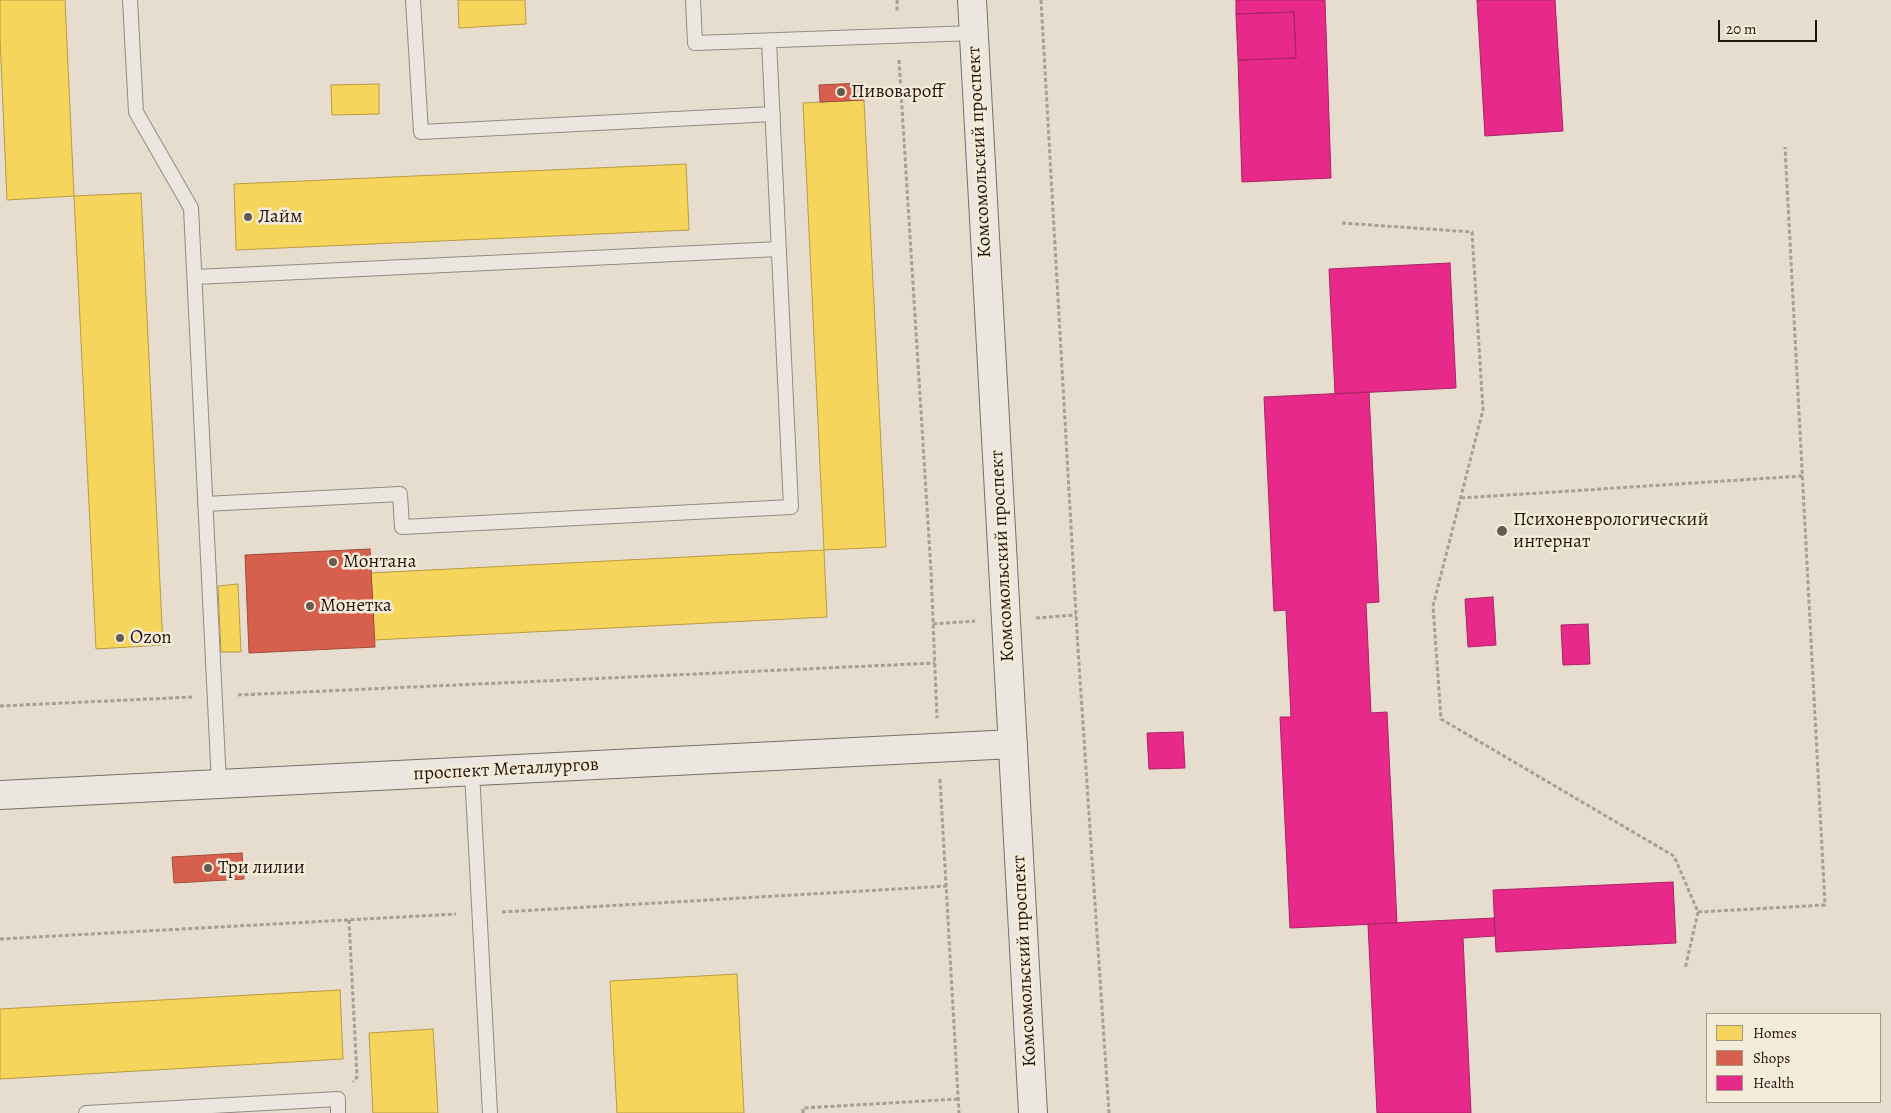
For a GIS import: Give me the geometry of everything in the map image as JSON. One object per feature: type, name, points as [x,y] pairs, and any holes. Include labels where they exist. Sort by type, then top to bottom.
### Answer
[{"type":"street","name":"Комсомольский проспект","points":[[972,0],[1033,1113]]},
{"type":"street","name":"проспект Металлургов","points":[[0,795],[1013,744]]},
{"type":"lane","points":[[130,0],[136,112],[191,208],[219,784]]},
{"type":"lane","points":[[413,0],[421,132],[773,114]]},
{"type":"lane","points":[[693,0],[694,43],[974,33]]},
{"type":"lane","points":[[205,504],[400,494],[402,526],[791,507],[769,41]]},
{"type":"lane","points":[[195,277],[779,249]]},
{"type":"lane","points":[[472,772],[490,1113]]},
{"type":"lane","points":[[86,1113],[338,1106]]},
{"type":"path","points":[[1041,0],[1076,616],[1109,1113]]},
{"type":"path","points":[[898,36],[933,624],[959,1113]]},
{"type":"path","points":[[1698,912],[1825,905],[1785,147]]},
{"type":"path","points":[[1342,223],[1472,232],[1483,410],[1433,606],[1441,718],[1674,856],[1698,912],[1685,969]]},
{"type":"path","points":[[1461,498],[1802,476]]},
{"type":"path","points":[[1036,618],[1076,616]]},
{"type":"path","points":[[933,624],[978,621]]},
{"type":"path","points":[[0,706],[935,662]]},
{"type":"path","points":[[0,939],[947,886]]},
{"type":"path","points":[[338,1106],[357,1077],[349,920]]},
{"type":"path","points":[[803,1113],[803,1108],[958,1099]]},
{"type":"building: Homes","points":[[0,0],[65,0],[74,196],[7,200]]},
{"type":"building: Homes","points":[[458,0],[525,0],[526,24],[459,28]]},
{"type":"building: Homes","points":[[379,84],[379,114],[332,115],[331,85]]},
{"type":"building: Homes","points":[[864,100],[886,547],[824,550],[803,103]]},
{"type":"building: Homes","points":[[686,164],[689,230],[236,250],[234,184]]},
{"type":"building: Homes","points":[[141,193],[163,645],[96,649],[74,196]]},
{"type":"building: Homes","points":[[824,550],[827,617],[374,640],[371,573]]},
{"type":"building: Homes","points":[[238,584],[241,652],[221,652],[218,586]]},
{"type":"building: Homes","points":[[737,974],[744,1113],[617,1113],[610,981]]},
{"type":"building: Homes","points":[[340,990],[343,1059],[0,1079],[0,1009]]},
{"type":"building: Homes","points":[[433,1029],[438,1113],[373,1113],[369,1033]]},
{"type":"building: Shops","name":"Пивовароff","points":[[863,83],[864,100],[820,102],[819,85]]},
{"type":"building: Shops","name":"Монетка","points":[[370,549],[375,647],[249,653],[245,555]]},
{"type":"building: Shops","name":"Три лилии","points":[[242,853],[244,879],[174,883],[172,857]]},
{"type":"building: Health","points":[[1236,0],[1325,0],[1331,178],[1242,182],[1238,60],[1296,58],[1294,12],[1236,14]]},
{"type":"building: Health","points":[[1477,0],[1555,0],[1563,131],[1485,136]]},
{"type":"building: Health","points":[[1294,12],[1296,58],[1238,60],[1236,14]]},
{"type":"building: Health","points":[[1450,263],[1456,388],[1335,394],[1329,269]]},
{"type":"building: Health","points":[[1369,392],[1379,602],[1366,603],[1371,713],[1387,712],[1397,923],[1290,928],[1280,717],[1291,717],[1286,610],[1274,611],[1264,397]]},
{"type":"building: Health","points":[[1493,597],[1496,645],[1468,647],[1465,599]]},
{"type":"building: Health","points":[[1588,624],[1590,664],[1563,665],[1561,625]]},
{"type":"building: Health","points":[[1183,732],[1185,768],[1149,769],[1147,733]]},
{"type":"building: Health","points":[[1673,882],[1676,943],[1496,952],[1493,890]]},
{"type":"building: Health","points":[[1494,918],[1495,936],[1463,938],[1471,1113],[1377,1113],[1368,924]]},
{"type":"place","name":"Пивовароff","points":[[841,92]]},
{"type":"place","name":"Лайм","points":[[248,217]]},
{"type":"place","name":"Психоневрологический интернат","points":[[1502,531]]},
{"type":"place","name":"Монтана","points":[[333,562]]},
{"type":"place","name":"Монетка","points":[[310,606]]},
{"type":"place","name":"Ozon","points":[[120,638]]},
{"type":"place","name":"Три лилии","points":[[208,868]]}]
